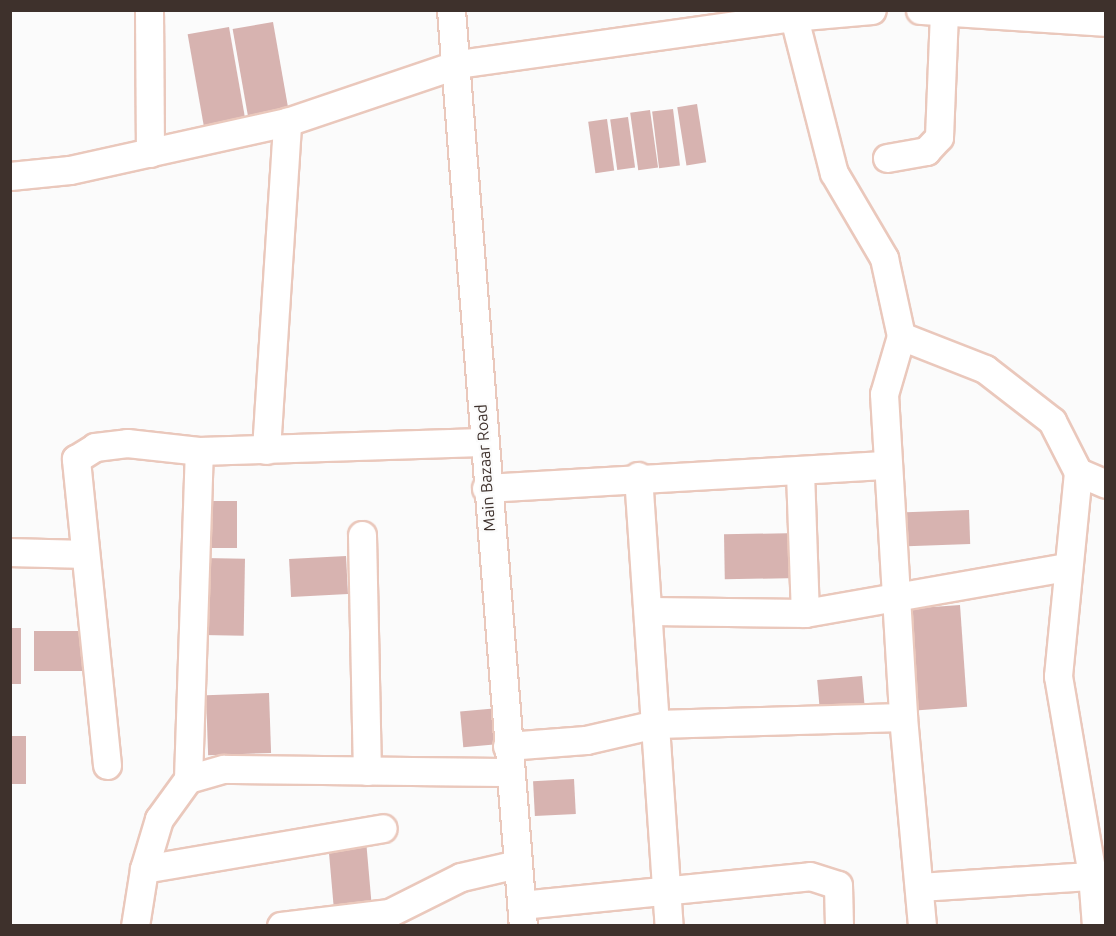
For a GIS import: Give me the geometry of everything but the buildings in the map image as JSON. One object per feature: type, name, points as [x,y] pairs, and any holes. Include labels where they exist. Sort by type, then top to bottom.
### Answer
[{"type":"street","points":[[149,10],[150,153]]},
{"type":"street","name":"Main Bazaar Road","points":[[451,10],[458,64],[482,442],[522,915]]},
{"type":"street","points":[[10,176],[70,170],[287,122],[458,64],[792,14],[872,10]]},
{"type":"street","points":[[887,158],[926,151],[939,137],[932,11],[1106,22]]},
{"type":"street","points":[[792,14],[834,173],[884,258],[902,336],[884,394],[903,717],[922,926]]},
{"type":"street","points":[[266,450],[287,122]]},
{"type":"street","points":[[902,336],[985,369],[1052,420],[1078,472],[1066,567],[1058,676],[1099,875],[1096,926]]},
{"type":"street","points":[[107,765],[76,459],[95,447],[127,442],[200,451],[482,442]]},
{"type":"street","points":[[135,926],[144,869],[159,819],[188,779],[200,451]]},
{"type":"street","points":[[486,488],[638,476],[800,472],[887,465]]},
{"type":"street","points":[[800,472],[805,613]]},
{"type":"street","points":[[1078,472],[1106,484]]},
{"type":"street","points":[[638,476],[650,611],[665,891],[669,926]]},
{"type":"street","points":[[362,535],[367,771]]},
{"type":"street","points":[[10,552],[84,554]]},
{"type":"street","points":[[650,611],[805,613],[896,594],[1066,567]]},
{"type":"street","points":[[188,779],[224,769],[367,771],[508,759],[656,724],[903,717]]},
{"type":"street","points":[[144,869],[383,828]]},
{"type":"street","points":[[281,926],[389,913],[461,877],[517,864]]},
{"type":"street","points":[[919,887],[1099,875]]},
{"type":"street","points":[[522,915],[665,891],[825,878],[838,885],[839,926]]}]
